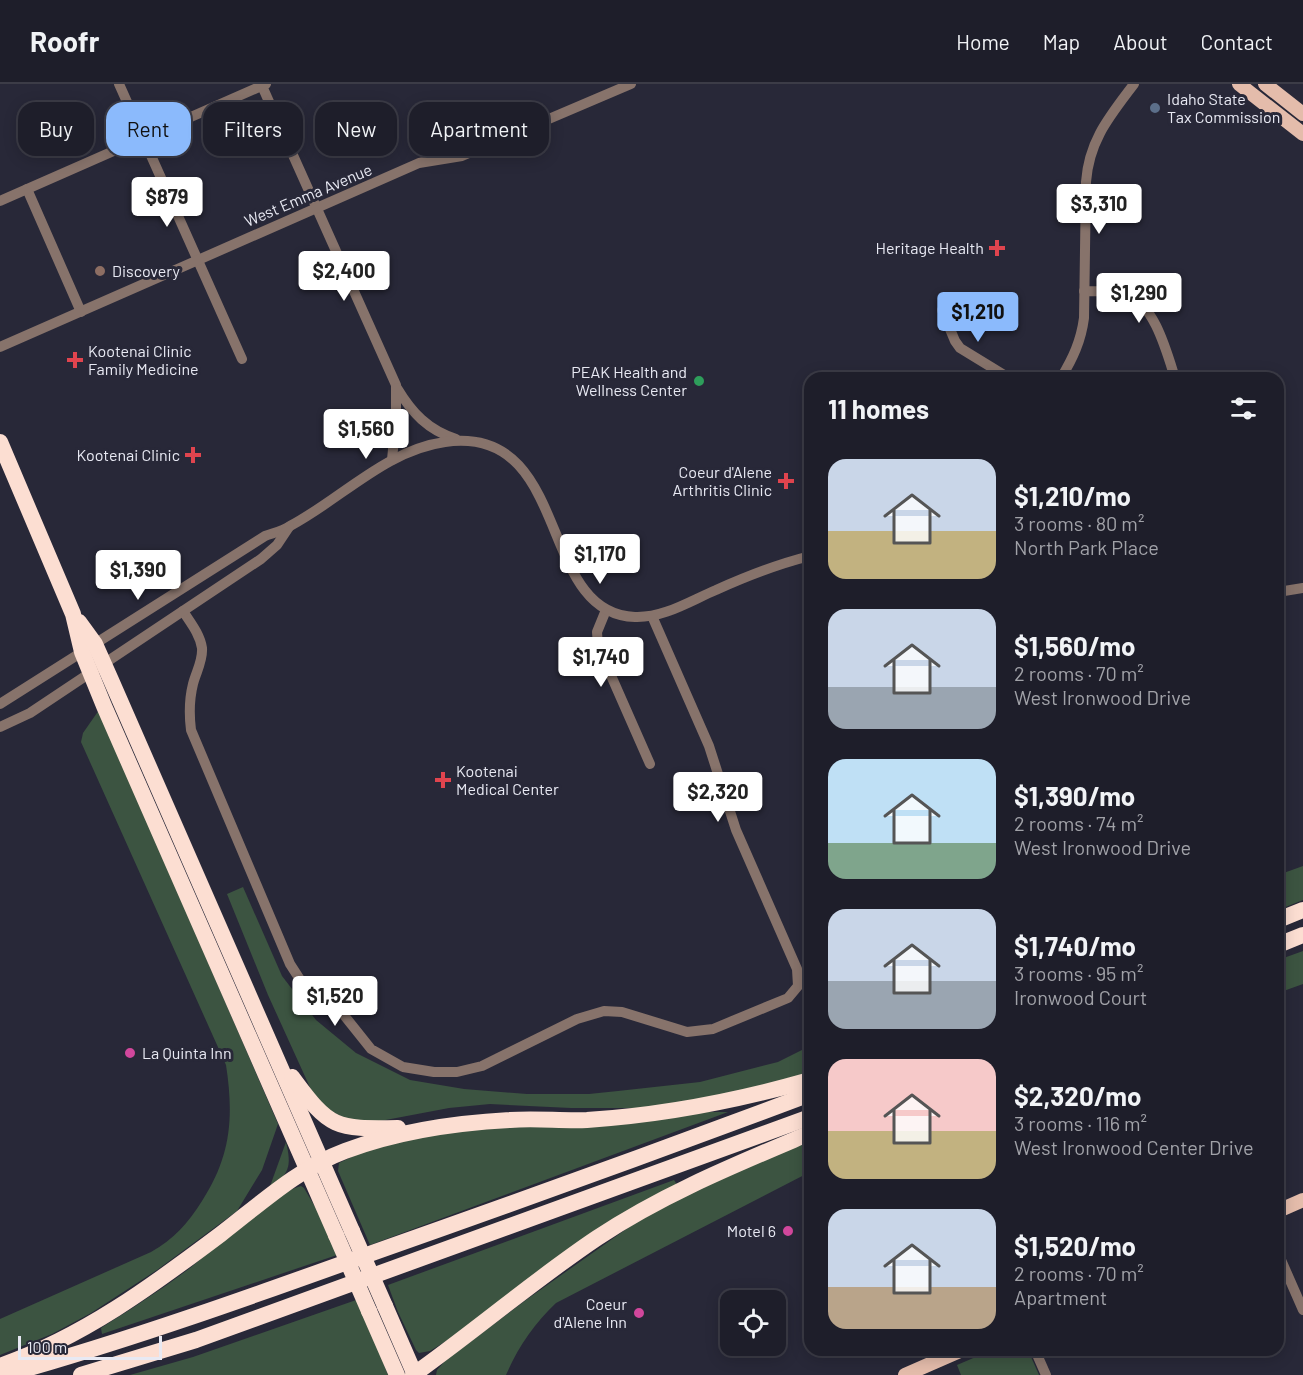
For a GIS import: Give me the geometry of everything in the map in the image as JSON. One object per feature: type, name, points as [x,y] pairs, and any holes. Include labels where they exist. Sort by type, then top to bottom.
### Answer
[{"type":"highway","points":[[0,442],[88,648],[274,1053],[314,1165]]},
{"type":"highway","points":[[97,668],[377,1309],[414,1375],[549,1272],[598,1238],[666,1197],[804,1136]]},
{"type":"highway","points":[[1284,918],[1303,910]]},
{"type":"highway","points":[[1284,943],[1303,935]]},
{"type":"highway","points":[[274,1053],[314,1107],[332,1122],[356,1128],[438,1127]]},
{"type":"highway","points":[[0,1366],[34,1353],[98,1321],[142,1293],[314,1165],[375,1140],[438,1127],[511,1119],[584,1120],[682,1110],[758,1095],[804,1082]]},
{"type":"highway","points":[[5,1375],[79,1354],[222,1307],[637,1159],[804,1096]]},
{"type":"highway","points":[[81,1375],[196,1340],[804,1118]]},
{"type":"highway","points":[[377,1309],[396,1375]]},
{"type":"main road","points":[[1239,84],[1303,134]]},
{"type":"main road","points":[[1265,84],[1303,114]]},
{"type":"main road","points":[[1284,1208],[1303,1200]]},
{"type":"main road","points":[[905,1375],[948,1356]]},
{"type":"street","points":[[119,84],[127,102]]},
{"type":"street","name":"West Emma Avenue","points":[[0,347],[419,163],[462,156],[631,84]]},
{"type":"street","points":[[1065,372],[1076,353],[1082,336],[1086,182],[1089,160],[1095,140],[1103,126],[1134,84]]},
{"type":"street","points":[[191,117],[264,85],[396,385],[406,403],[420,419],[437,432],[461,441]]},
{"type":"street","points":[[0,201],[106,154]]},
{"type":"street","points":[[151,156],[242,359]]},
{"type":"street","points":[[27,189],[81,312]]},
{"type":"street","points":[[1084,291],[1115,292],[1142,302],[1152,318],[1173,372]]},
{"type":"street","points":[[942,310],[960,348],[999,372]]},
{"type":"street","points":[[392,460],[396,385]]},
{"type":"street","points":[[0,704],[265,536],[290,527],[392,460],[425,446],[461,441],[474,442],[496,449],[510,458],[526,473],[539,494],[576,578],[599,606],[606,610],[632,617],[652,616],[754,574],[804,557]]},
{"type":"street","points":[[0,727],[30,713],[261,559],[278,545],[290,527]]},
{"type":"street","points":[[1284,591],[1303,588]]},
{"type":"street","points":[[606,610],[597,632],[598,646],[650,764]]},
{"type":"street","points":[[183,611],[199,638],[202,650],[200,667],[193,682],[190,699],[191,730],[290,964],[300,981],[315,998],[343,1014],[372,1049],[403,1067],[434,1072],[457,1072],[482,1066],[577,1019],[597,1012],[622,1012],[687,1032],[713,1029],[788,998],[803,988],[736,830],[709,747],[652,616]]},
{"type":"street","points":[[1284,1267],[1303,1310]]},
{"type":"street","points":[[1038,1356],[1046,1375]]},
{"type":"green space","points":[[99,710],[278,1124],[262,1170],[237,1211],[157,1270],[91,1313],[52,1334],[0,1355],[0,1319],[151,1252],[180,1230],[197,1209],[212,1184],[228,1136],[230,1102],[226,1065],[81,742],[83,733]]},
{"type":"green space","points":[[1303,866],[1303,900],[1284,908],[1284,873]]},
{"type":"green space","points":[[243,887],[282,976],[316,1020],[356,1053],[410,1080],[464,1089],[527,1094],[589,1094],[700,1082],[778,1062],[804,1049],[804,1075],[705,1101],[640,1108],[571,1108],[490,1104],[449,1108],[375,1122],[350,1121],[327,1109],[313,1094],[268,995],[227,894]]},
{"type":"green space","points":[[1303,951],[1303,984],[1284,991],[1284,958]]},
{"type":"green space","points":[[728,1112],[370,1245],[338,1171],[339,1163],[360,1153],[414,1138],[471,1128]]},
{"type":"green space","points":[[286,1142],[289,1164],[281,1179],[269,1189]]},
{"type":"green space","points":[[804,1142],[804,1175],[556,1303],[527,1336],[506,1375],[436,1375],[437,1370],[445,1361],[526,1300],[632,1225],[684,1194]]},
{"type":"green space","points":[[674,1180],[678,1186],[485,1317],[430,1351],[419,1353],[416,1350],[388,1285]]},
{"type":"green space","points":[[301,1186],[331,1234],[340,1254],[102,1334],[101,1328],[179,1276],[276,1199]]},
{"type":"green space","points":[[359,1299],[388,1375],[130,1375],[193,1357]]},
{"type":"green space","points":[[978,1356],[1031,1356],[1039,1375],[961,1375],[957,1365]]},
{"type":"place","name":"Idaho State Tax Commission","points":[[1155,108]]},
{"type":"place","name":"Heritage Health","points":[[997,248]]},
{"type":"place","name":"Discovery","points":[[100,271]]},
{"type":"place","name":"Kootenai Clinic Family Medicine","points":[[75,360]]},
{"type":"place","name":"PEAK Health and Wellness Center","points":[[699,381]]},
{"type":"place","name":"Kootenai Clinic","points":[[193,455]]},
{"type":"place","name":"Coeur d'Alene Arthritis Clinic","points":[[786,481]]},
{"type":"place","name":"Kootenai Medical Center","points":[[443,780]]},
{"type":"place","name":"La Quinta Inn","points":[[130,1053]]},
{"type":"place","name":"Motel 6","points":[[788,1231]]},
{"type":"place","name":"Coeur d'Alene Inn","points":[[639,1313]]}]
